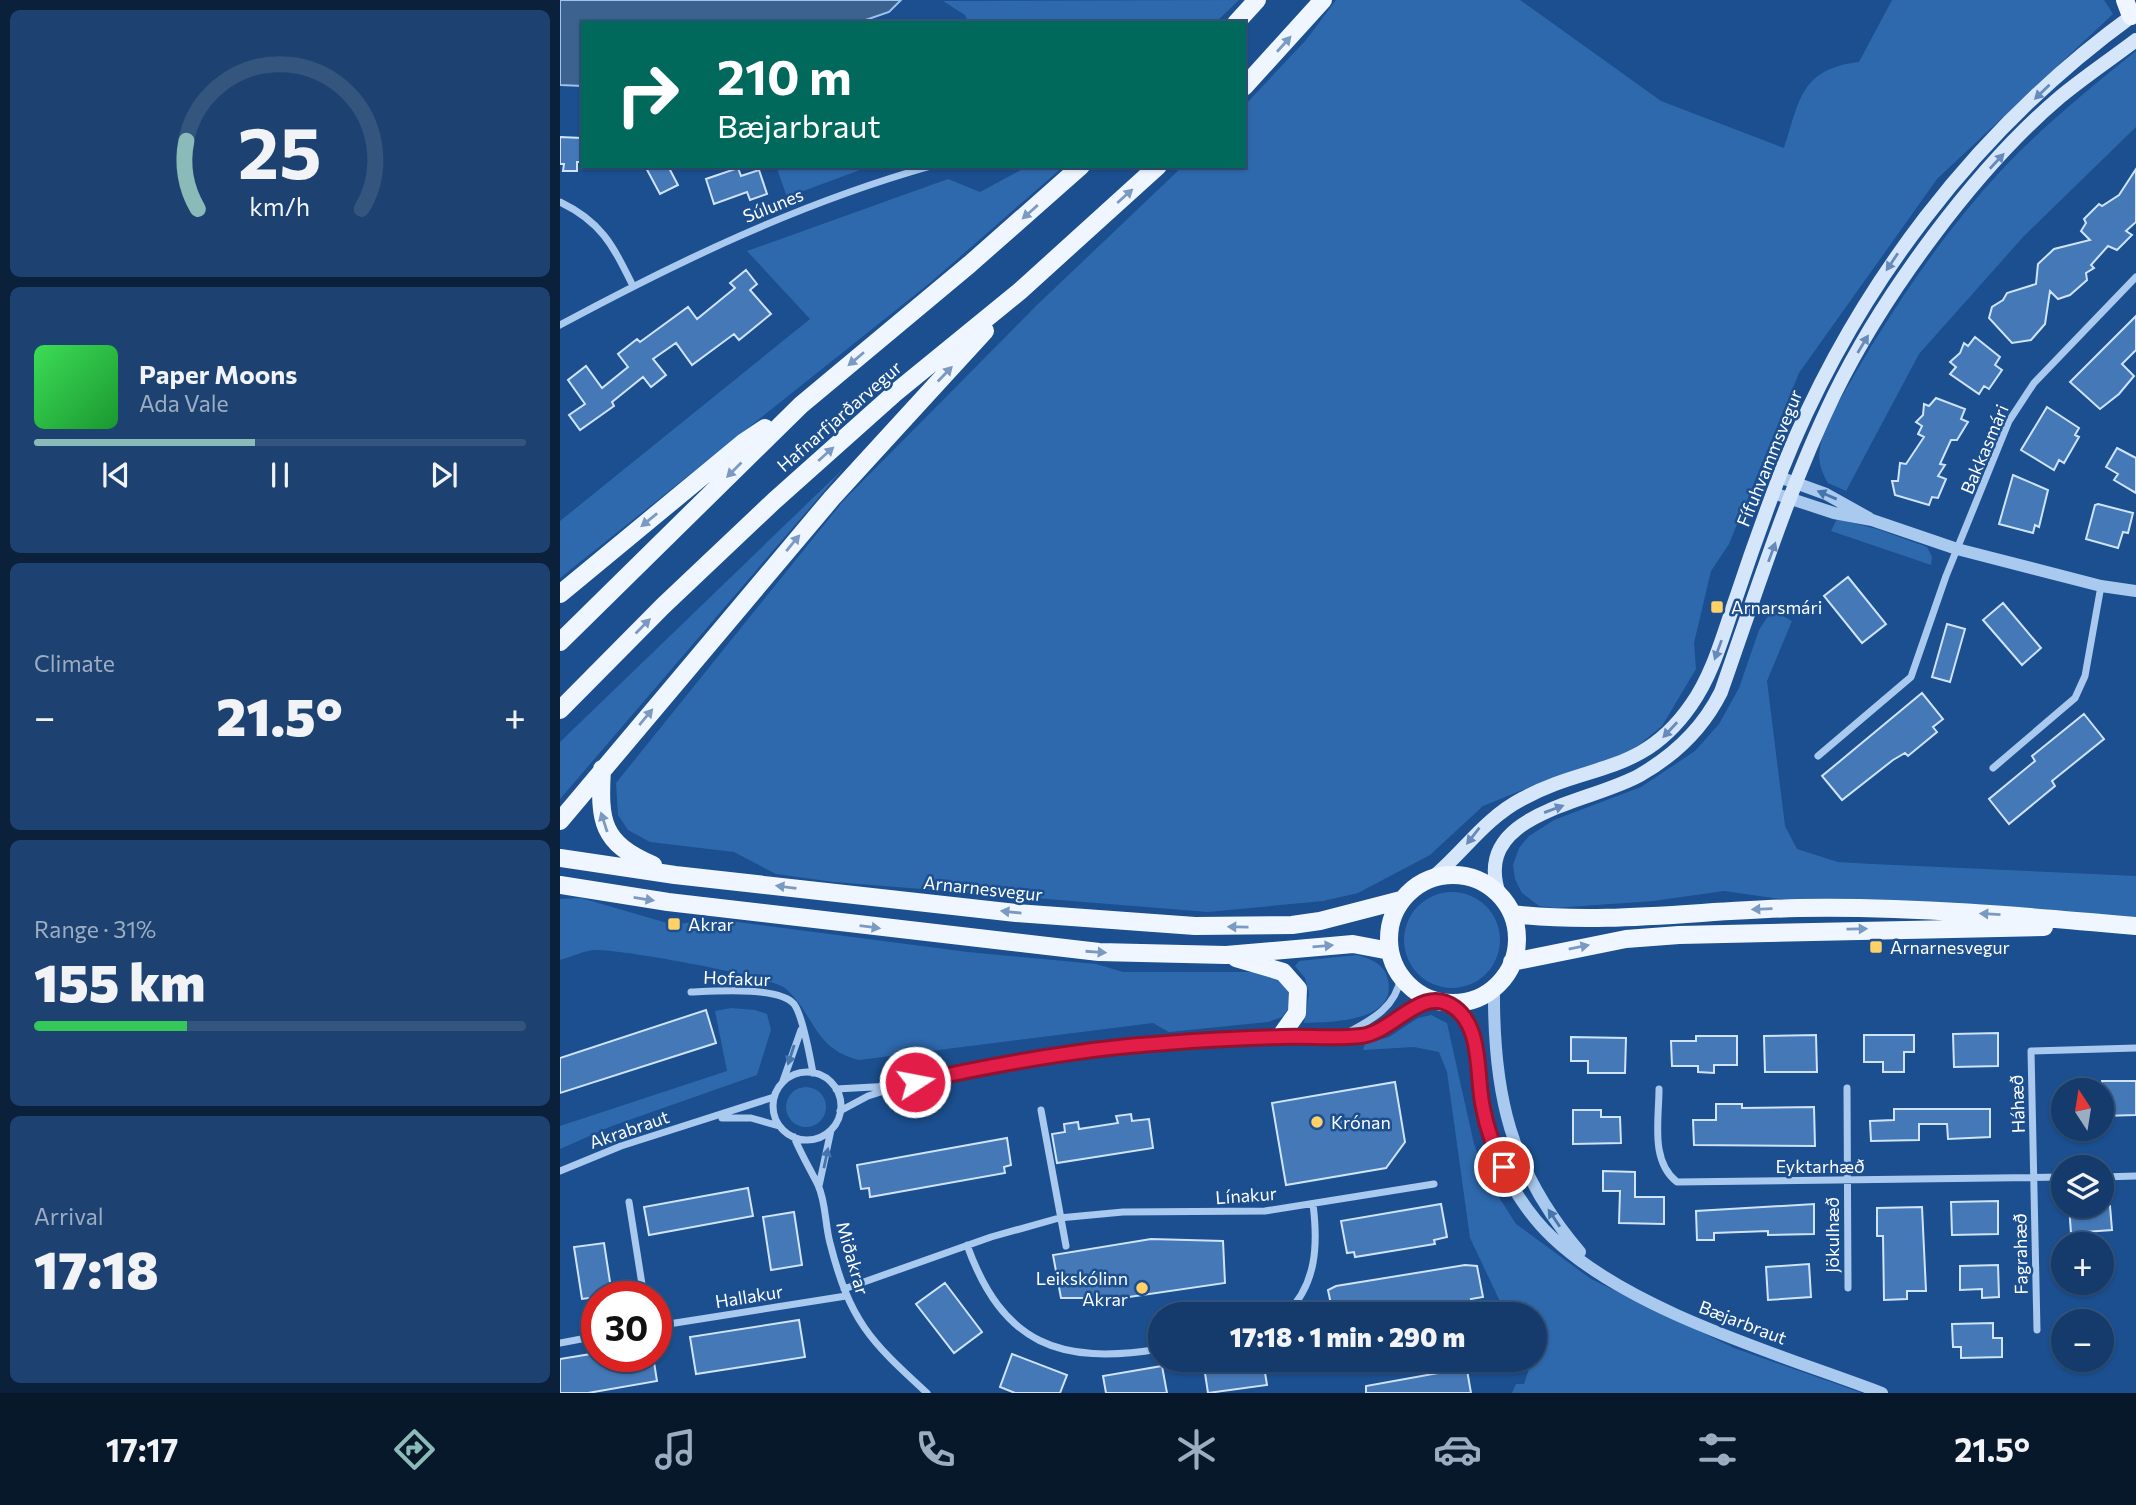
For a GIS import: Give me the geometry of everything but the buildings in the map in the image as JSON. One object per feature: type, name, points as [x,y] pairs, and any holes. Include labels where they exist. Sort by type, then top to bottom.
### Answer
[{"type":"main road","points":[[1238,21],[1257,0]]},
{"type":"main road","points":[[1246,85],[1323,0]]},
{"type":"main road","points":[[2059,98],[2075,74],[2126,29],[2131,10]]},
{"type":"main road","name":"Fífuhvammsvegur","points":[[1431,879],[1500,811],[1525,797],[1613,767],[1652,748],[1672,730],[1709,675],[1779,477],[1824,376],[1862,305],[1900,250],[1963,170],[2131,10]]},
{"type":"main road","name":"Fífuhvammsvegur","points":[[1499,894],[1492,875],[1493,862],[1500,844],[1516,830],[1544,813],[1639,776],[1674,753],[1709,716],[1721,692],[1797,483],[1835,393],[1903,282],[1981,179],[2059,98],[2136,40]]},
{"type":"main road","name":"Hafnarfjarðarvegur","points":[[560,642],[801,405],[970,264],[1079,168]]},
{"type":"main road","name":"Hafnarfjarðarvegur","points":[[560,710],[663,606],[784,492],[895,393],[1020,291],[1156,168]]},
{"type":"main road","points":[[560,821],[832,498],[1020,291]]},
{"type":"main road","points":[[560,594],[744,442],[801,405]]},
{"type":"main road","points":[[602,769],[600,807],[610,837],[631,856],[675,875]]},
{"type":"main road","name":"Arnarnesvegur","points":[[560,858],[675,875],[1016,913],[1195,926],[1292,925],[1320,921],[1401,901],[1415,888],[1431,879]]},
{"type":"main road","points":[[1401,901],[1391,925],[1390,951],[1401,977],[1415,991],[1440,1001],[1464,1002],[1494,988],[1513,962],[1517,938],[1512,914],[1499,894],[1484,883],[1449,875],[1431,879]]},
{"type":"main road","points":[[566,888],[1009,944],[1099,952],[1226,955],[1353,944],[1390,951]]},
{"type":"main road","points":[[1512,914],[1567,920],[1798,908],[1971,913],[2136,926]]},
{"type":"main road","points":[[1513,962],[1626,939],[1679,935],[2010,928],[2082,922]]},
{"type":"main road","points":[[1226,955],[1283,972],[1295,985],[1299,1008],[1294,1021],[1280,1037]]},
{"type":"street","name":"Súlunes","points":[[560,325],[633,286],[780,218],[876,182],[924,168]]},
{"type":"street","points":[[560,202],[599,227],[633,286]]},
{"type":"street","name":"Bakkasmári","points":[[1957,549],[2009,421],[2028,392],[2136,277]]},
{"type":"street","points":[[1779,477],[1840,500],[1872,520]]},
{"type":"street","points":[[1773,493],[1834,513],[1872,520],[1957,549],[2101,586],[2136,591]]},
{"type":"street","points":[[1818,756],[1911,677],[1957,549]]},
{"type":"street","points":[[1993,768],[2076,698],[2085,677],[2101,586]]},
{"type":"street","points":[[1341,1036],[1385,1011],[1394,998],[1401,977]]},
{"type":"street","name":"Bæjarbraut","points":[[1494,988],[1498,1063],[1512,1141],[1544,1204],[1563,1233],[1596,1271]]},
{"type":"street","name":"Hofakur","points":[[691,992],[733,992],[784,997],[795,1005],[813,1073]]},
{"type":"street","points":[[840,1111],[868,1096],[900,1086],[1108,1048],[1375,1033],[1440,1001]]},
{"type":"street","name":"Bæjarbraut","points":[[1440,1001],[1458,1010],[1473,1035],[1483,1109],[1495,1150],[1521,1199],[1553,1238],[1596,1271],[1699,1325],[1882,1393]]},
{"type":"street","points":[[783,1082],[792,1076],[813,1073],[822,1076],[836,1089],[840,1111],[831,1130],[813,1140],[794,1138],[779,1126],[773,1107],[774,1097],[783,1082],[801,1029]]},
{"type":"street","name":"Háhæð","points":[[2035,1178],[2031,1051],[2136,1048]]},
{"type":"street","points":[[836,1089],[900,1086]]},
{"type":"street","name":"Jökulhæð","points":[[1847,1088],[1847,1288]]},
{"type":"street","name":"Eyktarhæð","points":[[1659,1089],[1659,1154],[1663,1167],[1677,1182],[2051,1177]]},
{"type":"street","name":"Akrabraut","points":[[560,1171],[621,1146],[774,1097]]},
{"type":"street","points":[[1041,1110],[1066,1247]]},
{"type":"street","name":"Akrabraut","points":[[710,1119],[751,1118],[779,1126]]},
{"type":"street","name":"Miðakrar","points":[[819,1186],[831,1130]]},
{"type":"street","name":"Miðakrar","points":[[794,1138],[808,1170],[819,1186],[830,1241],[845,1293],[876,1347],[927,1393]]},
{"type":"street","points":[[2114,1177],[2136,1176]]},
{"type":"street","name":"Fagrahæð","points":[[2035,1178],[2037,1331]]},
{"type":"street","name":"Línakur","points":[[845,1293],[967,1245],[1059,1218],[1123,1212],[1237,1213],[1313,1204],[1434,1184]]},
{"type":"street","points":[[629,1202],[641,1281]]},
{"type":"street","points":[[1296,1302],[1303,1293],[1313,1268],[1317,1242],[1313,1204]]},
{"type":"street","points":[[967,1245],[990,1297],[1012,1321],[1031,1336],[1061,1350],[1093,1356],[1148,1350]]},
{"type":"street","name":"Hallakur","points":[[672,1323],[845,1293]]},
{"type":"street","points":[[560,1343],[581,1339]]},
{"type":"shaded area","points":[[560,0],[901,0],[889,12],[863,21],[581,21],[581,86],[560,85]]},
{"type":"shaded area","points":[[1239,0],[1217,21],[968,21],[965,15],[943,1]]},
{"type":"shaded area","points":[[1336,0],[1520,0],[1661,101],[1784,148],[1805,90],[1825,72],[1859,62],[1892,0],[2104,0],[2113,14],[1937,179],[1799,373],[1729,544],[1711,571],[1694,643],[1696,669],[1662,726],[1628,754],[1557,776],[1483,806],[1430,855],[1358,893],[1323,901],[1208,912],[834,882],[776,874],[734,852],[650,842],[628,830],[618,815],[616,783],[844,500],[1036,306],[1181,168],[1246,168],[1246,104],[1306,40]]},
{"type":"shaded area","points":[[2136,51],[2136,127],[2024,236],[1919,354],[1846,491],[1828,483],[1819,459],[1827,425],[1873,343],[1911,285],[1952,229],[2020,151]]},
{"type":"shaded area","points":[[777,168],[866,168],[787,197]]},
{"type":"shaded area","points":[[1024,168],[1062,168],[931,282],[560,578],[560,521],[810,319],[747,251],[948,179],[980,192]]},
{"type":"shaded area","points":[[844,468],[560,799],[560,742]]},
{"type":"shaded area","points":[[1837,519],[1877,529],[1927,547],[1932,557],[1931,565],[1831,531]]},
{"type":"shaded area","points":[[1772,610],[1792,621],[1767,681],[1785,826],[1797,849],[1838,862],[2136,876],[2136,920],[1780,899],[1724,891],[1653,901],[1555,908],[1539,906],[1522,893],[1515,879],[1513,865],[1519,848],[1529,836],[1554,820],[1641,787],[1695,751],[1719,724],[1739,688],[1759,630]]},
{"type":"shaded area","points":[[1452,892],[1470,896],[1486,906],[1496,922],[1500,940],[1496,958],[1486,974],[1470,984],[1452,988],[1434,984],[1418,974],[1408,958],[1404,940],[1408,922],[1418,906],[1434,896]]},
{"type":"shaded area","points":[[581,898],[674,925],[703,920],[730,921],[968,952],[1096,964],[1123,972],[1273,974],[1288,987],[1289,1008],[1282,1017],[1268,1022],[1169,1032],[1153,1023],[859,1060],[832,1048],[816,1030],[795,998],[785,988],[774,983],[694,964],[610,951],[592,950],[560,960],[560,899]]},
{"type":"shaded area","points":[[1357,955],[1377,963],[1384,970],[1388,980],[1388,994],[1382,1004],[1360,1017],[1304,1023],[1309,994],[1305,978],[1295,966],[1299,961]]},
{"type":"shaded area","points":[[731,1008],[767,1014],[771,1030],[757,1075],[612,1126],[560,1149],[560,1126],[727,1071],[715,1011]]},
{"type":"shaded area","points":[[1431,1015],[1447,1023],[1474,1144],[1486,1177],[1516,1224],[1591,1279],[1734,1348],[1862,1393],[1512,1393],[1516,1384],[1524,1384],[1528,1372],[1547,1372],[1547,1302],[1500,1302],[1470,1238],[1447,1072],[1439,1052],[1414,1047],[1363,1050],[1365,1044],[1389,1037],[1418,1018]]},
{"type":"shaded area","points":[[806,1087],[814,1088],[820,1093],[825,1099],[825,1115],[820,1121],[814,1126],[806,1127],[798,1126],[792,1121],[787,1115],[786,1107],[787,1099],[792,1093],[798,1088]]},
{"type":"place","name":"Arnarsmári","points":[[1717,607]]},
{"type":"place","name":"Akrar","points":[[674,924]]},
{"type":"place","name":"Arnarnesvegur","points":[[1876,947]]},
{"type":"place","name":"Krónan","points":[[1317,1122]]},
{"type":"place","name":"Leikskólinn Akrar","points":[[1142,1288]]},
{"type":"route","points":[[915,1082],[1108,1048],[1168,1042],[1362,1036],[1389,1027],[1422,1003],[1431,1000],[1448,1003],[1458,1010],[1473,1035],[1483,1109],[1495,1150],[1504,1167]]}]
